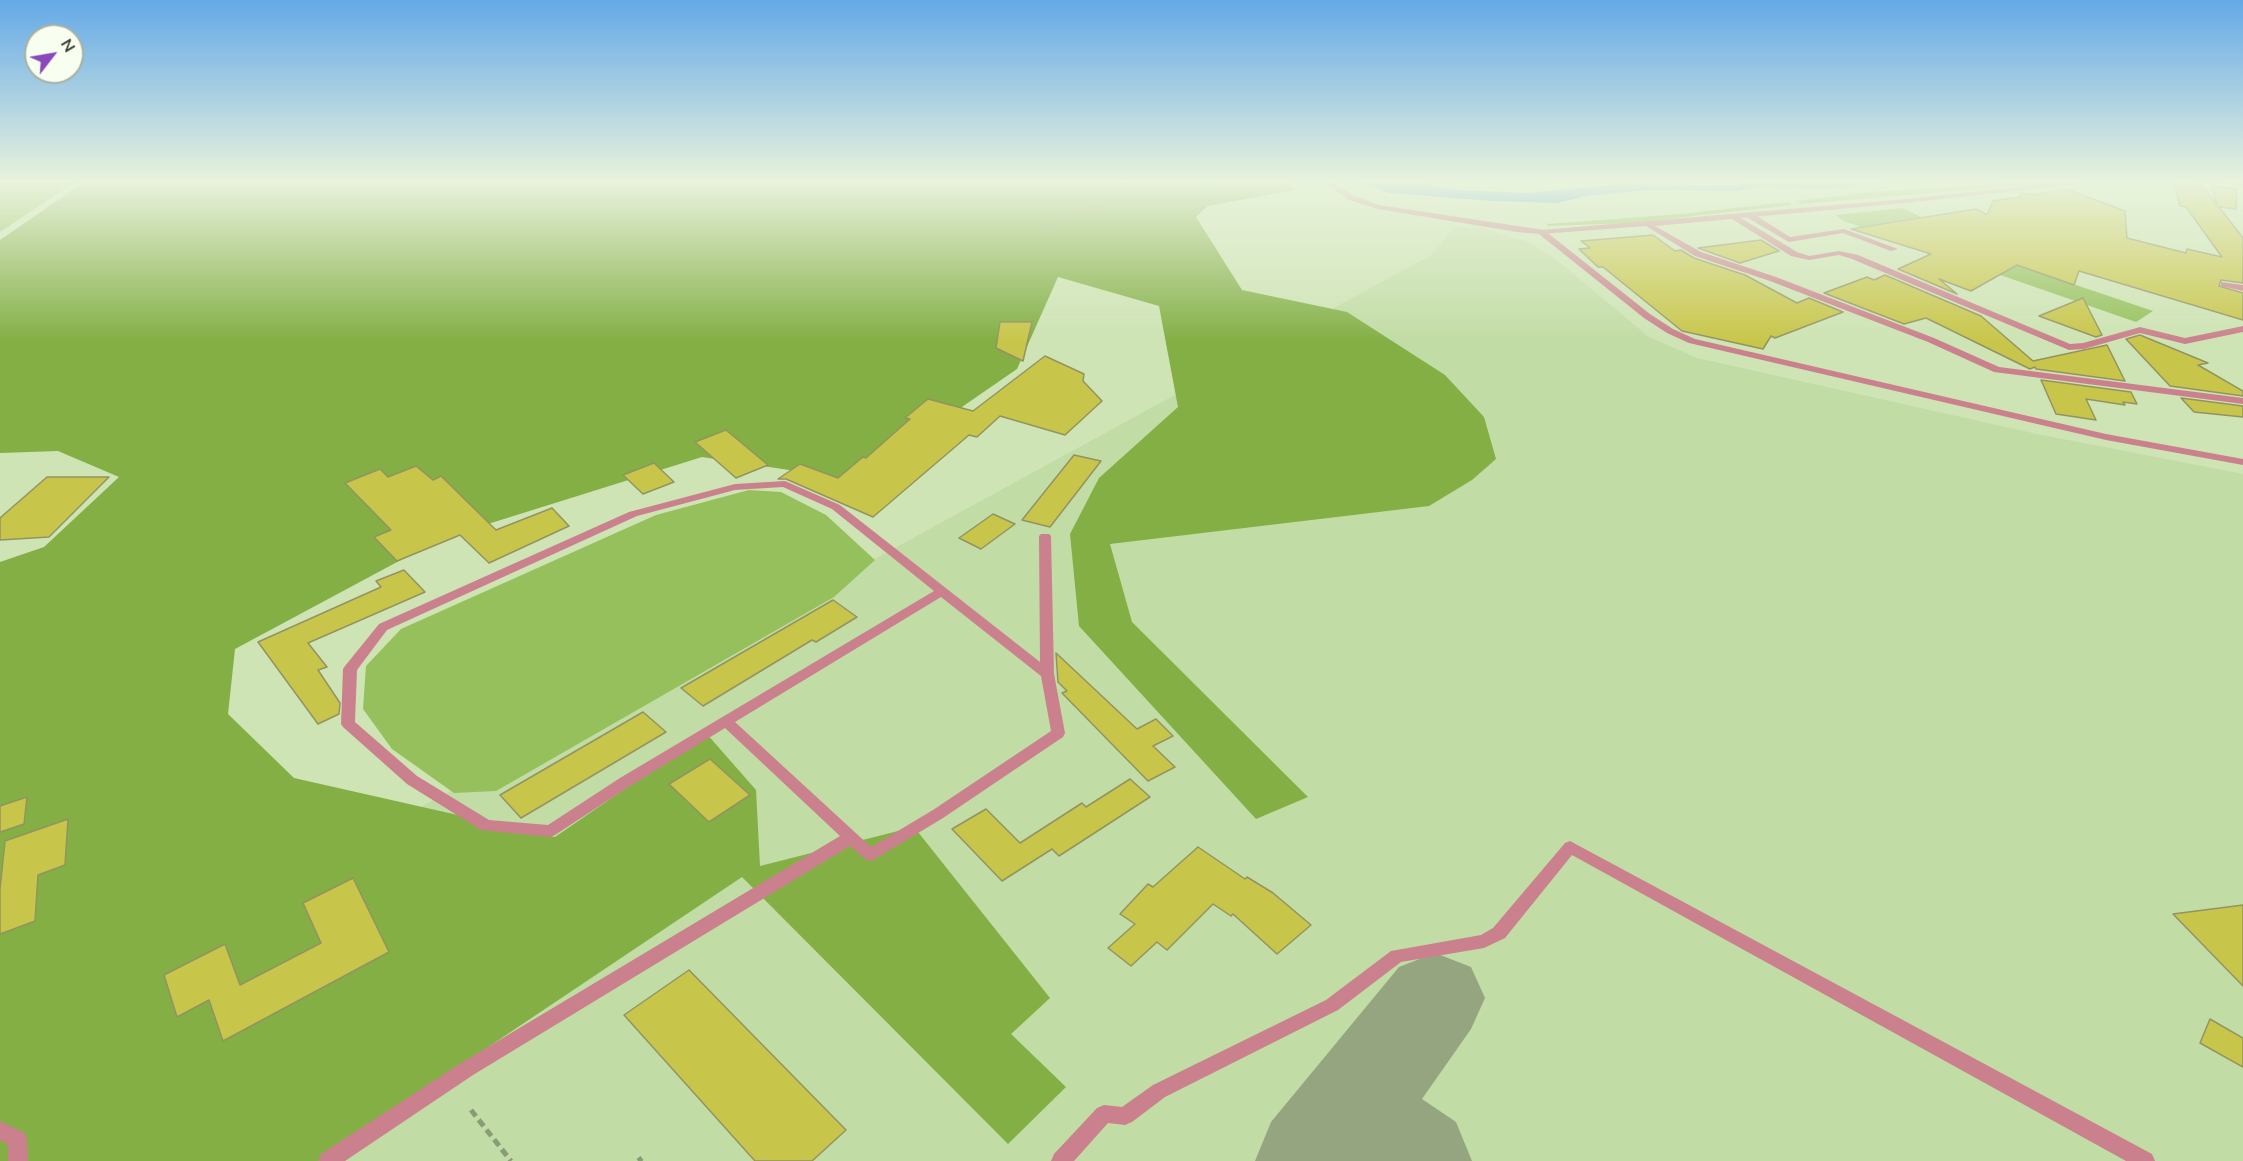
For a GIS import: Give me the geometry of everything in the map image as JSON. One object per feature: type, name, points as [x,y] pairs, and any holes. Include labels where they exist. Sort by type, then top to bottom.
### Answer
[{"type":"street","points":[[1544,234],[1647,316],[1670,331],[1692,341],[2106,437],[2243,462]]},
{"type":"street","points":[[1664,234],[1698,254],[1773,279],[1931,340],[1997,370],[2243,402]]},
{"type":"street","points":[[1762,234],[1794,254],[1809,258],[1839,253],[1855,257],[2069,347],[2084,346],[2140,330],[2186,341],[2243,329]]},
{"type":"street","points":[[1780,234],[1789,240],[1825,234]]},
{"type":"street","points":[[1853,234],[1894,249]]},
{"type":"street","points":[[2224,284],[2243,288]]},
{"type":"street","points":[[942,591],[625,782],[550,831],[486,826],[412,780],[348,724],[350,669],[383,627],[633,514],[735,487],[785,484],[836,507],[1047,674]]},
{"type":"street","points":[[726,721],[870,855],[938,814],[1058,733],[1047,674],[1045,536]]},
{"type":"street","points":[[328,1161],[467,1069],[850,838]]},
{"type":"street","points":[[1061,1161],[1104,1114],[1125,1116],[1159,1091],[1332,1005],[1397,956],[1484,941],[1499,933],[1570,847],[2145,1161]]},
{"type":"street","points":[[0,1130],[18,1140],[18,1161]]},
{"type":"path","points":[[471,1110],[511,1161]]},
{"type":"shaded area","points":[[1449,234],[1502,234],[1528,242],[1552,256],[1649,337],[1697,358],[2037,434],[2243,474],[2243,1161],[0,1161],[126,968],[1431,255]]},
{"type":"green space","points":[[8,234],[1207,234],[1242,290],[1347,312],[1445,375],[1484,417],[1496,459],[1472,480],[1429,506],[1110,544],[1132,622],[1308,797],[1256,819],[1079,626],[1070,534],[1099,478],[1178,407],[1159,306],[1058,277],[1017,369],[856,480],[702,457],[440,539],[235,649],[228,714],[294,778],[555,837],[706,733],[756,790],[760,866],[914,827],[1050,998],[1011,1034],[1066,1087],[1008,1144],[742,877],[318,1161],[0,1161],[0,562],[44,547],[119,477],[58,451],[0,453],[0,240]]},
{"type":"green space","points":[[1882,234],[1956,234],[2020,266],[2153,311],[2136,322]]},
{"type":"green space","points":[[749,490],[781,492],[826,515],[875,560],[834,597],[496,791],[454,793],[392,749],[363,709],[366,666],[401,629],[656,515]]},
{"type":"building","points":[[1868,234],[2127,234],[2127,238],[2186,253],[2187,249],[2222,257],[2206,234],[2240,234],[2243,238],[2243,283],[2221,280],[2219,286],[2243,293],[2243,320],[2079,271],[2074,285],[2017,265],[1971,291],[1939,279],[1957,294],[1898,269],[1931,254]]},
{"type":"building","points":[[1653,235],[1675,251],[1681,250],[1694,258],[1745,275],[1797,303],[1809,298],[1843,312],[1775,338],[1771,336],[1763,349],[1682,331],[1603,267],[1598,267],[1579,249],[1590,248],[1581,241]]},
{"type":"building","points":[[1761,240],[1779,251],[1740,263],[1698,248]]},
{"type":"building","points":[[1885,275],[1981,316],[2033,361],[2107,345],[2125,381],[2036,369],[2035,367],[2030,369],[1926,318],[1904,324],[1824,293],[1867,277],[1874,280]]},
{"type":"building","points":[[2083,298],[2102,335],[2096,337],[2039,316]]},
{"type":"building","points":[[1000,322],[1032,322],[1023,361],[996,348]]},
{"type":"building","points":[[2140,335],[2208,363],[2198,365],[2243,391],[2243,396],[2170,386],[2126,339]]},
{"type":"building","points":[[1045,356],[1084,374],[1083,381],[1102,401],[1065,435],[1000,416],[977,437],[969,435],[873,517],[786,479],[778,479],[800,464],[838,478],[863,457],[866,458],[910,419],[905,418],[928,399],[973,411]]},
{"type":"building","points":[[2041,380],[2131,392],[2137,404],[2123,402],[2125,405],[2086,399],[2096,420],[2056,414]]},
{"type":"building","points":[[2181,398],[2243,406],[2243,417],[2194,412]]},
{"type":"building","points":[[726,430],[768,465],[736,478],[695,442]]},
{"type":"building","points":[[1074,455],[1101,461],[1050,527],[1022,520]]},
{"type":"building","points":[[654,463],[674,482],[643,494],[623,475]]},
{"type":"building","points":[[416,466],[433,480],[441,476],[496,530],[552,508],[569,526],[489,563],[460,535],[397,561],[374,537],[391,530],[345,483],[380,469],[388,477]]},
{"type":"building","points":[[47,477],[109,477],[49,537],[0,540],[0,518]]},
{"type":"building","points":[[993,514],[1015,524],[981,549],[959,538]]},
{"type":"building","points":[[404,570],[425,592],[308,643],[327,667],[318,670],[340,703],[339,714],[318,724],[258,642],[381,587],[376,581]]},
{"type":"building","points":[[833,600],[857,617],[816,642],[812,640],[703,706],[681,688]]},
{"type":"building","points":[[1056,653],[1137,729],[1156,719],[1173,736],[1153,746],[1175,767],[1148,781],[1062,693],[1067,691],[1058,682]]},
{"type":"building","points":[[643,712],[666,732],[521,818],[500,795]]},
{"type":"building","points":[[710,759],[750,795],[709,822],[669,784]]},
{"type":"building","points":[[1130,779],[1150,797],[1059,856],[1052,849],[1002,881],[952,829],[986,809],[1020,843],[1082,803],[1086,807]]},
{"type":"building","points":[[27,797],[24,824],[0,832],[0,806]]},
{"type":"building","points":[[68,819],[65,865],[38,875],[35,921],[0,934],[0,889],[5,841]]},
{"type":"building","points":[[1198,847],[1245,879],[1247,877],[1273,893],[1311,925],[1277,954],[1233,914],[1231,916],[1213,904],[1167,950],[1157,942],[1131,966],[1108,948],[1135,924],[1120,914],[1148,884],[1153,887]]},
{"type":"building","points":[[353,878],[389,952],[223,1041],[209,1000],[177,1017],[164,975],[225,944],[240,985],[321,943],[303,903]]},
{"type":"building","points":[[2243,905],[2243,986],[2173,914]]},
{"type":"building","points":[[689,970],[846,1130],[812,1161],[755,1161],[624,1015]]},
{"type":"building","points":[[2210,1019],[2243,1038],[2243,1067],[2200,1043]]},
{"type":"taxiway","points":[[1311,1161],[1435,998]]},
{"type":"taxiway","points":[[1349,1112],[1416,1161]]}]
